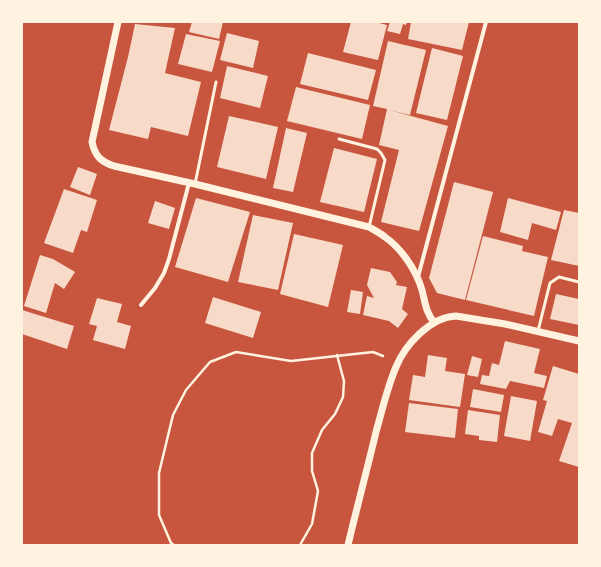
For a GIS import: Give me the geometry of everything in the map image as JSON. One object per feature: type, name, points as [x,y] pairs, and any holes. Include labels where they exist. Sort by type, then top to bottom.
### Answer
[{"type":"street","points":[[118,22],[92,142],[94,151],[98,158],[105,163],[114,166],[192,183],[369,227],[385,236],[399,249],[417,279],[422,290],[427,312],[434,322]]},
{"type":"street","points":[[417,279],[486,22]]},
{"type":"street","points":[[141,305],[155,288],[164,273],[192,183]]},
{"type":"street","points":[[348,545],[384,403],[396,366],[413,340],[434,322],[456,316],[505,324],[579,341]]},
{"type":"lane","points":[[192,183],[216,82]]},
{"type":"lane","points":[[339,139],[377,149],[385,160],[369,227]]},
{"type":"lane","points":[[538,331],[550,283],[559,277],[579,282]]},
{"type":"path","points":[[174,545],[171,543],[159,515],[159,473],[173,414],[186,390],[210,362],[236,352],[291,361],[373,352],[384,356],[396,366]]},
{"type":"path","points":[[300,545],[312,524],[318,492],[312,471],[312,452],[322,430],[335,414],[342,397],[344,382],[337,355]]},
{"type":"building","points":[[192,22],[223,22],[219,39],[189,32]]},
{"type":"building","points":[[351,22],[375,22],[387,25],[378,60],[343,52]]},
{"type":"building","points":[[390,22],[407,22],[406,25],[403,24],[400,34],[387,31]]},
{"type":"building","points":[[411,22],[469,22],[462,50],[408,39]]},
{"type":"building","points":[[135,24],[175,28],[165,73],[201,82],[188,136],[151,127],[148,139],[109,130]]},
{"type":"building","points":[[227,33],[259,41],[253,68],[220,60]]},
{"type":"building","points":[[186,34],[220,41],[212,72],[178,64]]},
{"type":"building","points":[[388,41],[426,50],[410,115],[389,110],[448,126],[419,231],[381,222],[399,150],[379,145],[387,109],[373,106]]},
{"type":"building","points":[[432,48],[463,56],[447,120],[416,113]]},
{"type":"building","points":[[308,53],[376,70],[368,100],[300,84]]},
{"type":"building","points":[[227,66],[268,76],[260,108],[220,98]]},
{"type":"building","points":[[296,87],[370,105],[362,139],[287,121]]},
{"type":"building","points":[[229,116],[278,127],[266,179],[217,167]]},
{"type":"building","points":[[286,128],[307,133],[293,192],[273,188]]},
{"type":"building","points":[[334,148],[377,159],[364,212],[320,202]]},
{"type":"building","points":[[78,167],[97,174],[90,195],[70,187]]},
{"type":"building","points":[[454,182],[493,192],[465,300],[437,293],[429,278]]},
{"type":"building","points":[[64,189],[97,200],[87,232],[81,230],[73,253],[44,243]]},
{"type":"building","points":[[196,198],[250,212],[228,282],[175,267]]},
{"type":"building","points":[[508,198],[561,212],[556,230],[532,223],[528,240],[500,232]]},
{"type":"building","points":[[155,201],[175,208],[169,229],[148,223]]},
{"type":"building","points":[[564,210],[579,213],[579,266],[551,260]]},
{"type":"building","points":[[253,215],[293,223],[278,290],[238,282]]},
{"type":"building","points":[[294,234],[343,245],[328,307],[280,294]]},
{"type":"building","points":[[483,236],[523,246],[522,251],[548,257],[534,316],[466,300]]},
{"type":"building","points":[[40,255],[53,259],[75,272],[64,289],[55,283],[46,313],[24,306]]},
{"type":"building","points":[[371,268],[390,272],[397,282],[396,285],[407,287],[402,309],[408,314],[398,328],[389,321],[363,315],[367,296],[374,298],[367,285]]},
{"type":"building","points":[[351,290],[363,292],[360,314],[347,312]]},
{"type":"building","points":[[556,294],[579,299],[579,325],[550,319]]},
{"type":"building","points":[[213,297],[261,312],[253,338],[205,323]]},
{"type":"building","points":[[97,298],[122,304],[117,322],[131,326],[125,349],[93,340],[97,326],[89,324]]},
{"type":"building","points":[[22,310],[74,326],[67,349],[22,334]]},
{"type":"building","points":[[505,341],[540,349],[534,373],[547,376],[544,388],[510,381],[506,389],[480,384],[482,375],[489,376],[492,363],[499,365]]},
{"type":"building","points":[[428,355],[447,358],[445,371],[465,374],[460,407],[409,400],[413,375],[425,377]]},
{"type":"building","points":[[472,356],[482,359],[478,377],[467,375]]},
{"type":"building","points":[[553,366],[579,374],[579,467],[559,461],[572,423],[558,419],[552,436],[538,432],[547,401],[543,400]]},
{"type":"building","points":[[473,389],[504,395],[501,412],[470,407]]},
{"type":"building","points":[[511,396],[537,401],[530,441],[504,436]]},
{"type":"building","points":[[409,403],[458,409],[455,438],[405,432]]},
{"type":"building","points":[[468,410],[500,415],[497,442],[479,440],[479,436],[465,434]]}]
